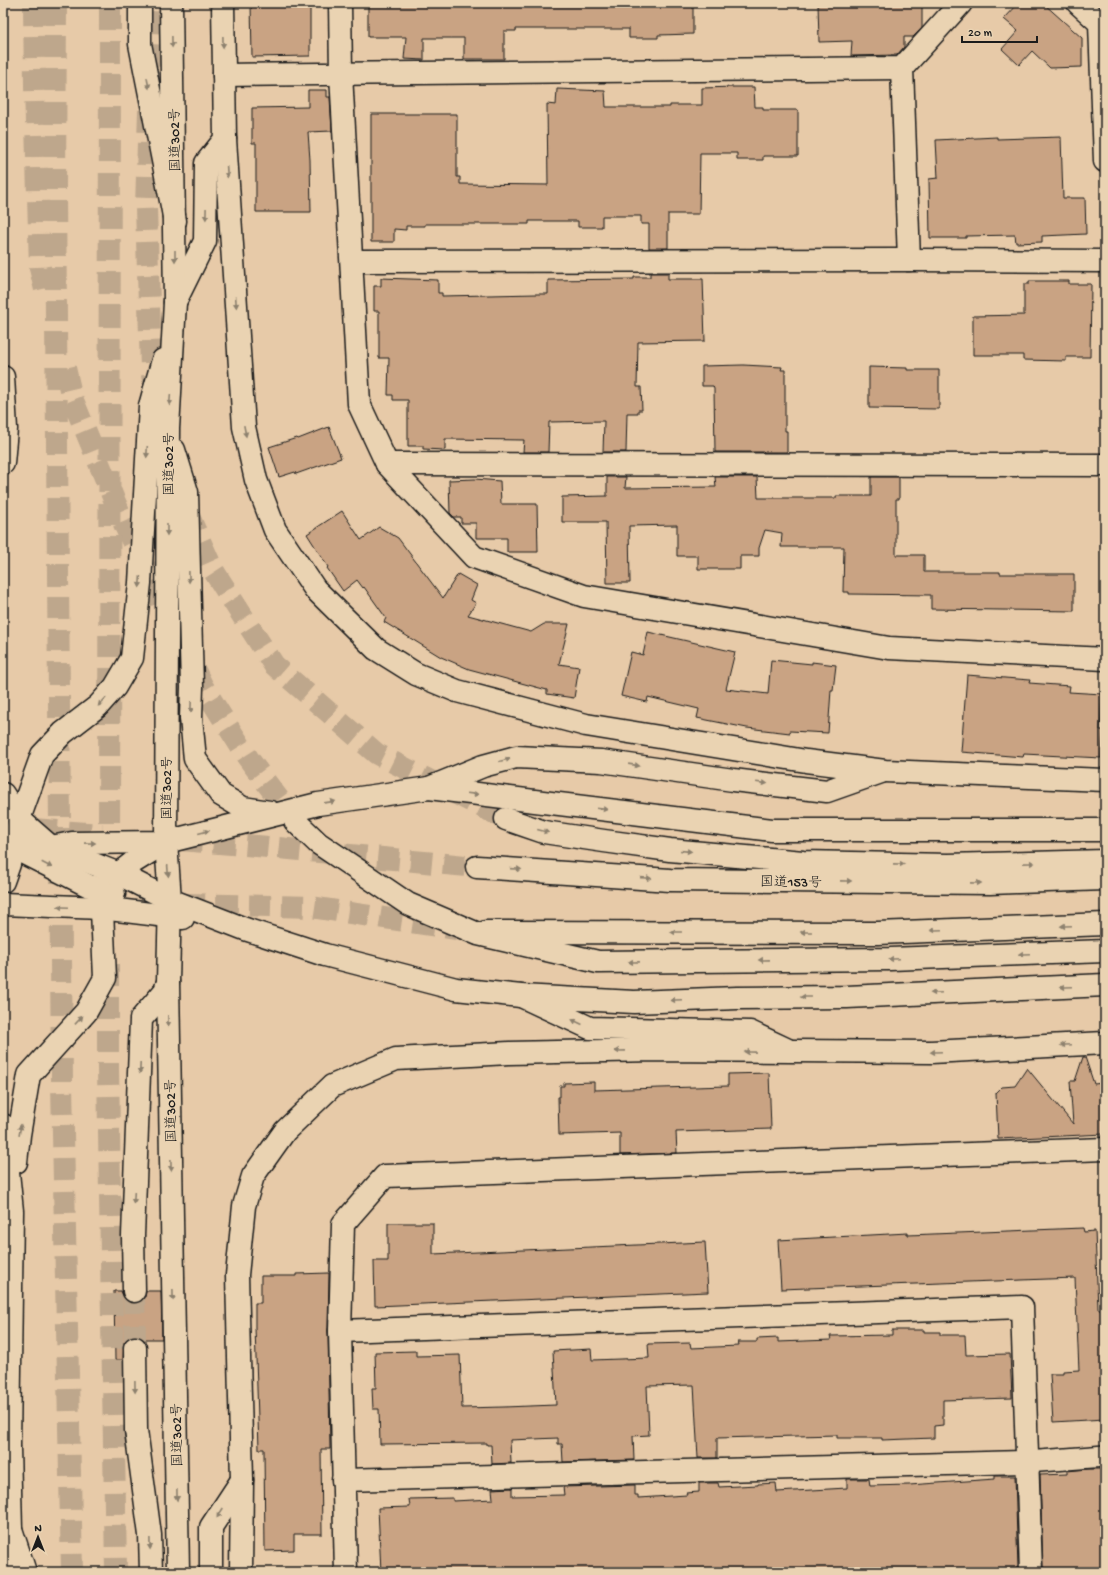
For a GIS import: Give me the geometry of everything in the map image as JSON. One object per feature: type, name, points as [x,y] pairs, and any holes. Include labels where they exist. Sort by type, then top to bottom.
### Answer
[{"type":"main road","points":[[140,3],[140,44],[175,221]]},
{"type":"main road","name":"国道302号","points":[[171,3],[175,310],[168,429],[166,842],[164,910],[169,952],[168,982],[178,1572]]},
{"type":"main road","points":[[223,3],[225,139],[244,427],[256,480],[275,530],[315,589],[376,649],[416,674],[457,691],[586,725],[806,761],[885,771],[1105,780]]},
{"type":"main road","points":[[340,3],[341,74],[360,404],[387,464],[474,557],[584,596],[889,648],[1105,659]]},
{"type":"main road","points":[[909,260],[902,68],[961,3]]},
{"type":"main road","points":[[1078,3],[1103,23],[1105,161]]},
{"type":"main road","points":[[224,75],[902,68]]},
{"type":"main road","points":[[3,881],[10,864],[7,846],[19,819],[42,754],[63,733],[98,706],[115,687],[132,658],[140,583],[150,406],[175,310],[205,241],[206,162],[225,139]]},
{"type":"main road","points":[[352,261],[1105,261]]},
{"type":"main road","points":[[3,377],[6,429],[3,463]]},
{"type":"main road","points":[[168,429],[187,492],[192,686],[191,718],[195,759],[221,795],[243,808],[286,817],[318,843],[408,904],[478,934],[598,962],[890,959],[1105,951]]},
{"type":"main road","points":[[387,464],[1105,465]]},
{"type":"main road","points":[[7,846],[51,848],[72,843],[166,842],[286,817],[318,804],[429,788],[483,766],[516,757],[602,761],[733,780],[827,791],[885,771]]},
{"type":"main road","points":[[429,788],[772,830],[1105,830]]},
{"type":"main road","points":[[3,794],[19,819],[51,848],[119,874],[164,910]]},
{"type":"main road","points":[[506,819],[544,832],[604,841],[670,850],[802,862],[948,865],[1105,861]]},
{"type":"main road","points":[[12,1572],[9,1447],[12,1211],[19,1135],[29,1075],[86,1012],[105,978],[101,898],[119,874],[132,863],[166,842]]},
{"type":"main road","points":[[7,846],[89,886],[101,898]]},
{"type":"main road","name":"国道153号","points":[[477,867],[670,880],[990,883],[1105,879]]},
{"type":"main road","points":[[3,904],[101,898],[164,910],[245,929],[325,955],[421,981],[456,989],[521,996],[634,1002],[737,998],[847,997],[1105,985]]},
{"type":"main road","points":[[478,932],[878,932],[1105,924]]},
{"type":"main road","points":[[134,1291],[132,1236],[141,1019],[165,991],[168,982]]},
{"type":"main road","points":[[521,996],[590,1028],[750,1032],[792,1052]]},
{"type":"main road","points":[[241,1572],[242,1480],[237,1275],[244,1206],[253,1176],[284,1131],[332,1086],[396,1059],[509,1053],[631,1051],[931,1052],[1105,1043]]},
{"type":"main road","points":[[3,1126],[12,1211]]},
{"type":"main road","points":[[346,1572],[340,1331],[343,1224],[385,1176],[1105,1149]]},
{"type":"main road","points":[[340,1331],[1022,1307],[1031,1572]]},
{"type":"main road","points":[[135,1343],[136,1430],[150,1534],[151,1572]]},
{"type":"main road","points":[[343,1480],[1027,1462]]},
{"type":"main road","points":[[211,1572],[211,1527],[242,1480]]},
{"type":"main road","points":[[11,1529],[25,1572]]},
{"type":"street","points":[[1027,1462],[1105,1456]]},
{"type":"building","points":[[251,3],[310,3],[310,56],[252,57]]},
{"type":"building","points":[[368,3],[693,3],[693,34],[658,35],[658,38],[629,38],[629,29],[516,29],[516,31],[504,31],[504,59],[464,59],[464,38],[424,38],[424,60],[404,59],[406,37],[368,37]]},
{"type":"building","points":[[818,3],[922,3],[922,28],[913,37],[904,37],[904,47],[897,55],[851,56],[852,41],[819,42]]},
{"type":"building","points":[[1019,3],[1043,3],[1082,38],[1082,67],[1050,68],[1032,51],[1019,65],[1002,49],[1018,31],[1004,19]]},
{"type":"building","points":[[754,87],[755,107],[763,107],[763,110],[798,110],[798,156],[763,156],[763,160],[737,160],[737,153],[700,153],[699,214],[668,214],[668,248],[649,248],[649,224],[641,224],[641,216],[602,216],[602,227],[578,227],[578,221],[529,221],[529,224],[425,224],[425,226],[406,226],[406,230],[394,229],[394,242],[371,242],[371,114],[457,114],[457,177],[460,177],[460,184],[548,185],[547,104],[556,105],[557,89],[605,91],[606,107],[670,107],[670,105],[702,105],[702,88]]},
{"type":"building","points":[[308,90],[327,90],[327,97],[330,97],[332,131],[308,132],[311,212],[256,212],[256,143],[252,143],[252,108],[308,107]]},
{"type":"building","points":[[997,137],[997,139],[1061,137],[1063,198],[1085,198],[1086,234],[1042,236],[1042,242],[1016,243],[1015,235],[966,236],[966,238],[930,238],[929,179],[938,178],[936,140]]},
{"type":"building","points":[[650,273],[668,273],[668,279],[703,279],[705,341],[638,342],[637,387],[641,387],[642,410],[638,410],[638,413],[627,413],[626,452],[603,452],[604,421],[549,422],[548,452],[523,452],[524,440],[445,439],[445,450],[423,449],[423,446],[408,446],[408,400],[393,400],[393,395],[388,395],[389,358],[379,358],[379,311],[374,311],[374,286],[381,286],[381,278],[438,280],[438,293],[442,293],[442,296],[548,294],[548,280],[634,279],[634,277],[650,277]]},
{"type":"building","points":[[1029,281],[1069,281],[1069,284],[1091,284],[1090,357],[1066,357],[1066,361],[1023,360],[1023,355],[973,355],[973,316],[1024,315],[1024,284],[1029,284]]},
{"type":"building","points":[[743,365],[782,367],[781,370],[785,370],[785,431],[787,431],[787,452],[715,452],[714,389],[713,386],[702,386],[702,366]]},
{"type":"building","points":[[869,367],[907,368],[907,370],[939,370],[939,409],[869,408]]},
{"type":"building","points":[[329,427],[341,458],[296,474],[295,472],[279,477],[269,447],[297,438],[298,439]]},
{"type":"building","points":[[607,477],[626,477],[625,488],[716,487],[715,477],[757,477],[758,498],[836,498],[836,496],[871,496],[871,477],[899,477],[899,499],[896,499],[896,555],[924,555],[924,572],[1074,574],[1074,611],[931,609],[931,595],[849,594],[849,592],[843,592],[844,547],[781,547],[782,533],[765,530],[759,548],[759,556],[740,556],[740,569],[698,569],[698,556],[677,556],[677,525],[629,526],[630,583],[607,583],[606,522],[562,522],[562,497],[607,496]]},
{"type":"building","points":[[475,479],[500,481],[501,504],[537,504],[538,552],[507,552],[507,538],[476,538],[476,523],[461,523],[461,517],[454,517],[450,513],[449,480]]},
{"type":"building","points":[[342,511],[361,540],[379,527],[398,538],[443,598],[458,574],[477,585],[471,600],[476,603],[468,615],[531,632],[544,624],[569,624],[559,664],[579,667],[574,698],[547,694],[547,690],[469,669],[441,657],[384,622],[386,618],[364,587],[363,588],[357,580],[343,591],[327,568],[328,567],[307,534]]},
{"type":"building","points":[[648,632],[735,652],[726,689],[768,694],[771,660],[836,665],[833,690],[831,690],[828,733],[790,731],[790,733],[747,728],[697,718],[699,709],[648,697],[647,702],[621,696],[631,652],[643,655]]},
{"type":"building","points":[[967,675],[1030,680],[1029,683],[1070,686],[1069,692],[1102,694],[1100,730],[1103,730],[1101,758],[1024,754],[1023,757],[961,752]]},
{"type":"building","points":[[1083,1057],[1085,1057],[1094,1084],[1103,1083],[1103,1086],[1105,1086],[1105,1134],[998,1139],[996,1093],[1002,1087],[1015,1086],[1027,1068],[1073,1124],[1070,1081],[1075,1081]]},
{"type":"building","points":[[769,1073],[771,1129],[676,1132],[677,1153],[620,1155],[620,1133],[559,1135],[558,1097],[560,1097],[560,1086],[564,1086],[564,1083],[594,1082],[594,1090],[728,1086],[728,1074]]},
{"type":"building","points":[[388,1223],[433,1223],[433,1254],[705,1242],[708,1292],[375,1306],[374,1261],[388,1261]]},
{"type":"building","points":[[1083,1228],[1084,1232],[1095,1231],[1098,1309],[1105,1309],[1105,1419],[1053,1422],[1050,1374],[1063,1374],[1063,1371],[1079,1370],[1075,1278],[781,1289],[778,1240],[908,1233],[908,1235]]},
{"type":"building","points":[[329,1273],[328,1331],[330,1449],[321,1449],[322,1534],[294,1534],[294,1550],[265,1551],[264,1449],[259,1449],[255,1327],[255,1303],[261,1303],[261,1276],[296,1276],[296,1274]]},
{"type":"building","points":[[114,1291],[121,1291],[124,1298],[128,1302],[134,1303],[141,1301],[145,1297],[146,1291],[161,1291],[162,1339],[145,1339],[145,1341],[141,1337],[129,1337],[124,1342],[123,1360],[115,1360]]},
{"type":"building","points":[[892,1330],[924,1330],[924,1332],[940,1332],[940,1335],[965,1335],[966,1355],[1010,1354],[1012,1398],[943,1400],[943,1425],[934,1426],[934,1438],[882,1440],[882,1438],[837,1438],[837,1435],[717,1438],[717,1458],[698,1458],[694,1385],[647,1386],[649,1435],[633,1436],[634,1460],[563,1462],[562,1444],[558,1444],[558,1438],[510,1440],[511,1463],[492,1464],[491,1445],[487,1445],[487,1443],[380,1444],[379,1409],[373,1409],[372,1388],[376,1388],[375,1352],[416,1351],[416,1356],[460,1355],[462,1408],[556,1405],[553,1351],[591,1349],[592,1360],[649,1358],[648,1344],[690,1343],[691,1348],[739,1346],[738,1342],[757,1342],[757,1339],[778,1338],[778,1342],[831,1340],[830,1336],[892,1335]]},
{"type":"building","points":[[1105,1469],[1105,1567],[1091,1568],[1092,1570],[1087,1571],[1088,1572],[1046,1572],[1045,1568],[1043,1568],[1040,1475],[1067,1474],[1067,1471]]},
{"type":"building","points":[[995,1476],[1015,1476],[1018,1569],[902,1572],[381,1572],[378,1508],[410,1507],[409,1499],[453,1498],[453,1501],[493,1499],[492,1489],[512,1488],[512,1496],[564,1495],[563,1487],[635,1485],[635,1495],[638,1495],[638,1498],[687,1495],[686,1493],[699,1492],[699,1483],[718,1483],[719,1487],[776,1483],[777,1492],[847,1488],[847,1479],[869,1479],[870,1486],[995,1479]]},
{"type":"tunnel","points":[[34,3],[40,268],[47,298]]},
{"type":"tunnel","points":[[56,3],[55,190],[62,1084],[72,1572]]},
{"type":"tunnel","points":[[109,888],[110,3]]},
{"type":"tunnel","points":[[150,66],[154,3]]},
{"type":"tunnel","points":[[149,110],[146,207],[151,369],[155,393]]},
{"type":"tunnel","points":[[65,368],[72,398],[125,526],[203,687],[248,758],[295,821]]},
{"type":"tunnel","points":[[187,512],[213,570],[274,665],[377,754],[506,819]]},
{"type":"tunnel","points":[[3,827],[102,834]]},
{"type":"tunnel","points":[[180,840],[477,867]]},
{"type":"tunnel","points":[[183,904],[311,907],[457,929]]},
{"type":"tunnel","points":[[108,964],[108,1067],[116,1572]]},
{"type":"tunnel","points":[[134,1291],[135,1340]]}]
